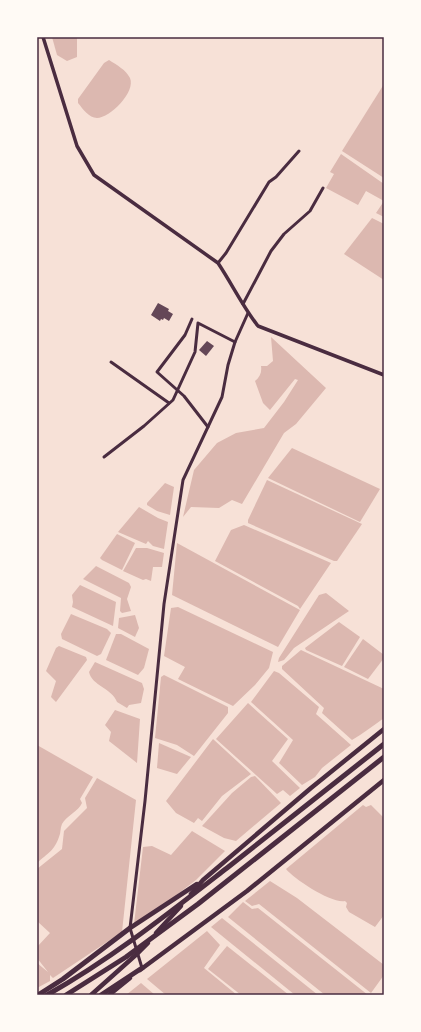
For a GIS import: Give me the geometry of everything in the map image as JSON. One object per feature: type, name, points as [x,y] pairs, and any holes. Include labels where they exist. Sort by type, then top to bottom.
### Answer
[{"type":"highway","points":[[47,995],[70,982],[120,949],[192,895],[384,744]]},
{"type":"highway","points":[[66,995],[126,957],[198,904],[384,757]]},
{"type":"highway","points":[[38,995],[64,979],[130,928]]},
{"type":"highway","points":[[102,995],[142,968]]},
{"type":"main road","points":[[130,928],[203,880],[311,788],[384,729]]},
{"type":"main road","points":[[109,995],[142,968],[247,891],[384,780]]},
{"type":"main road","points":[[91,995],[138,953],[203,880]]},
{"type":"street","points":[[43,37],[77,146],[94,175],[218,263],[248,313],[258,326],[384,375]]},
{"type":"street","points":[[218,263],[226,253],[269,182],[276,177],[299,151]]},
{"type":"street","points":[[243,304],[271,251],[284,234],[310,211],[323,188]]},
{"type":"street","points":[[142,968],[130,928],[145,801],[164,604],[179,504],[183,480],[222,397],[228,365],[235,342],[248,313]]},
{"type":"street","points":[[192,319],[185,335],[157,372],[178,389],[208,427]]},
{"type":"street","points":[[104,457],[173,400],[194,352],[198,323],[235,342]]},
{"type":"street","points":[[111,362],[169,403]]},
{"type":"shaded area","points":[[52,37],[77,37],[77,57],[67,61],[57,55]]},
{"type":"shaded area","points":[[109,60],[128,75],[131,84],[126,97],[115,109],[102,117],[94,118],[89,115],[78,103],[78,99],[104,63]]},
{"type":"shaded area","points":[[384,84],[384,178],[342,151]]},
{"type":"shaded area","points":[[341,154],[384,184],[384,201],[366,191],[358,205],[326,188],[334,174],[330,172]]},
{"type":"shaded area","points":[[384,201],[384,217],[376,213]]},
{"type":"shaded area","points":[[372,218],[384,224],[384,280],[344,254]]},
{"type":"shaded area","points":[[271,337],[326,388],[296,424],[284,433],[242,504],[232,500],[219,508],[191,507],[183,517],[194,470],[217,443],[236,433],[264,428],[284,402],[298,380],[295,379],[270,410],[263,403],[255,381],[260,374],[261,366],[267,366],[273,361]]},
{"type":"shaded area","points":[[292,448],[380,489],[360,522],[268,478]]},
{"type":"shaded area","points":[[267,480],[362,524],[337,561],[248,523],[248,520]]},
{"type":"shaded area","points":[[165,483],[174,487],[170,515],[157,511],[147,505],[147,503]]},
{"type":"shaded area","points":[[139,507],[168,522],[164,549],[153,546],[148,541],[146,544],[118,532]]},
{"type":"shaded area","points":[[244,525],[331,563],[300,609],[298,606],[215,561],[231,530]]},
{"type":"shaded area","points":[[117,534],[135,543],[122,570],[100,558]]},
{"type":"shaded area","points":[[177,543],[300,610],[278,647],[172,595]]},
{"type":"shaded area","points":[[136,548],[147,548],[164,553],[162,567],[153,567],[151,581],[146,579],[143,580],[123,571]]},
{"type":"shaded area","points":[[96,566],[129,583],[131,587],[127,599],[131,611],[122,613],[120,611],[121,598],[83,579]]},
{"type":"shaded area","points":[[80,585],[116,602],[113,626],[72,607],[72,595]]},
{"type":"shaded area","points":[[326,593],[349,611],[294,648],[284,660],[278,662],[279,658],[319,595]]},
{"type":"shaded area","points":[[178,607],[273,652],[269,668],[255,685],[233,706],[178,679],[185,667],[164,656],[171,608]]},
{"type":"shaded area","points":[[71,614],[107,629],[111,633],[101,654],[97,656],[62,639],[61,634]]},
{"type":"shaded area","points":[[135,615],[139,628],[135,637],[118,628],[119,618]]},
{"type":"shaded area","points":[[339,622],[360,637],[342,666],[306,650],[305,648]]},
{"type":"shaded area","points":[[116,634],[121,634],[149,649],[144,668],[138,675],[106,660]]},
{"type":"shaded area","points":[[363,639],[384,655],[384,658],[368,679],[344,667]]},
{"type":"shaded area","points":[[59,646],[86,657],[87,660],[56,702],[51,697],[56,681],[46,671],[56,648]]},
{"type":"shaded area","points":[[301,650],[384,689],[384,718],[352,740],[322,713],[324,708],[282,669],[282,666]]},
{"type":"shaded area","points":[[95,662],[142,683],[144,689],[141,703],[129,705],[127,708],[117,702],[111,693],[94,681],[91,677],[89,672]]},
{"type":"shaded area","points":[[274,671],[279,673],[319,707],[316,714],[351,745],[322,768],[315,777],[302,785],[279,763],[293,740],[251,702]]},
{"type":"shaded area","points":[[164,675],[228,707],[228,713],[194,756],[177,745],[155,738],[161,677]]},
{"type":"shaded area","points":[[248,703],[288,739],[272,761],[300,788],[290,796],[283,790],[277,794],[216,739]]},
{"type":"shaded area","points":[[115,710],[140,719],[137,763],[109,741],[111,732],[105,725]]},
{"type":"shaded area","points":[[213,739],[251,774],[222,796],[202,821],[198,818],[194,823],[176,813],[166,801]]},
{"type":"shaded area","points":[[159,743],[191,757],[177,774],[157,768]]},
{"type":"shaded area","points":[[37,745],[93,777],[80,799],[82,803],[66,818],[62,824],[60,835],[55,846],[37,863]]},
{"type":"shaded area","points":[[255,776],[281,803],[236,841],[224,838],[202,826],[232,793],[251,777]]},
{"type":"shaded area","points":[[97,778],[136,800],[122,932],[53,978],[50,975],[50,981],[37,988],[37,963],[48,972],[37,958],[37,947],[50,933],[37,921],[37,869],[62,849],[64,831],[87,808],[85,798]]},
{"type":"shaded area","points":[[363,805],[366,807],[371,805],[384,818],[384,915],[375,927],[349,912],[345,901],[331,899],[323,895],[297,879],[286,869]]},
{"type":"shaded area","points":[[192,831],[225,851],[196,880],[166,903],[134,924],[143,847],[152,846],[171,855]]},
{"type":"shaded area","points":[[270,881],[297,898],[384,965],[384,975],[371,993],[259,904],[252,906],[245,901]]},
{"type":"shaded area","points":[[243,902],[252,909],[258,908],[368,995],[325,995],[228,917]]},
{"type":"shaded area","points":[[222,918],[318,995],[295,995],[211,927]]},
{"type":"shaded area","points":[[207,931],[220,945],[204,968],[237,995],[166,995],[147,979]]},
{"type":"shaded area","points":[[227,946],[289,995],[241,995],[208,969]]},
{"type":"shaded area","points":[[141,983],[155,995],[126,995]]},
{"type":"building","points":[[158,303],[169,309],[168,311],[173,314],[169,321],[164,318],[160,321],[151,315]]},
{"type":"building","points":[[207,341],[214,346],[206,356],[199,350]]}]
